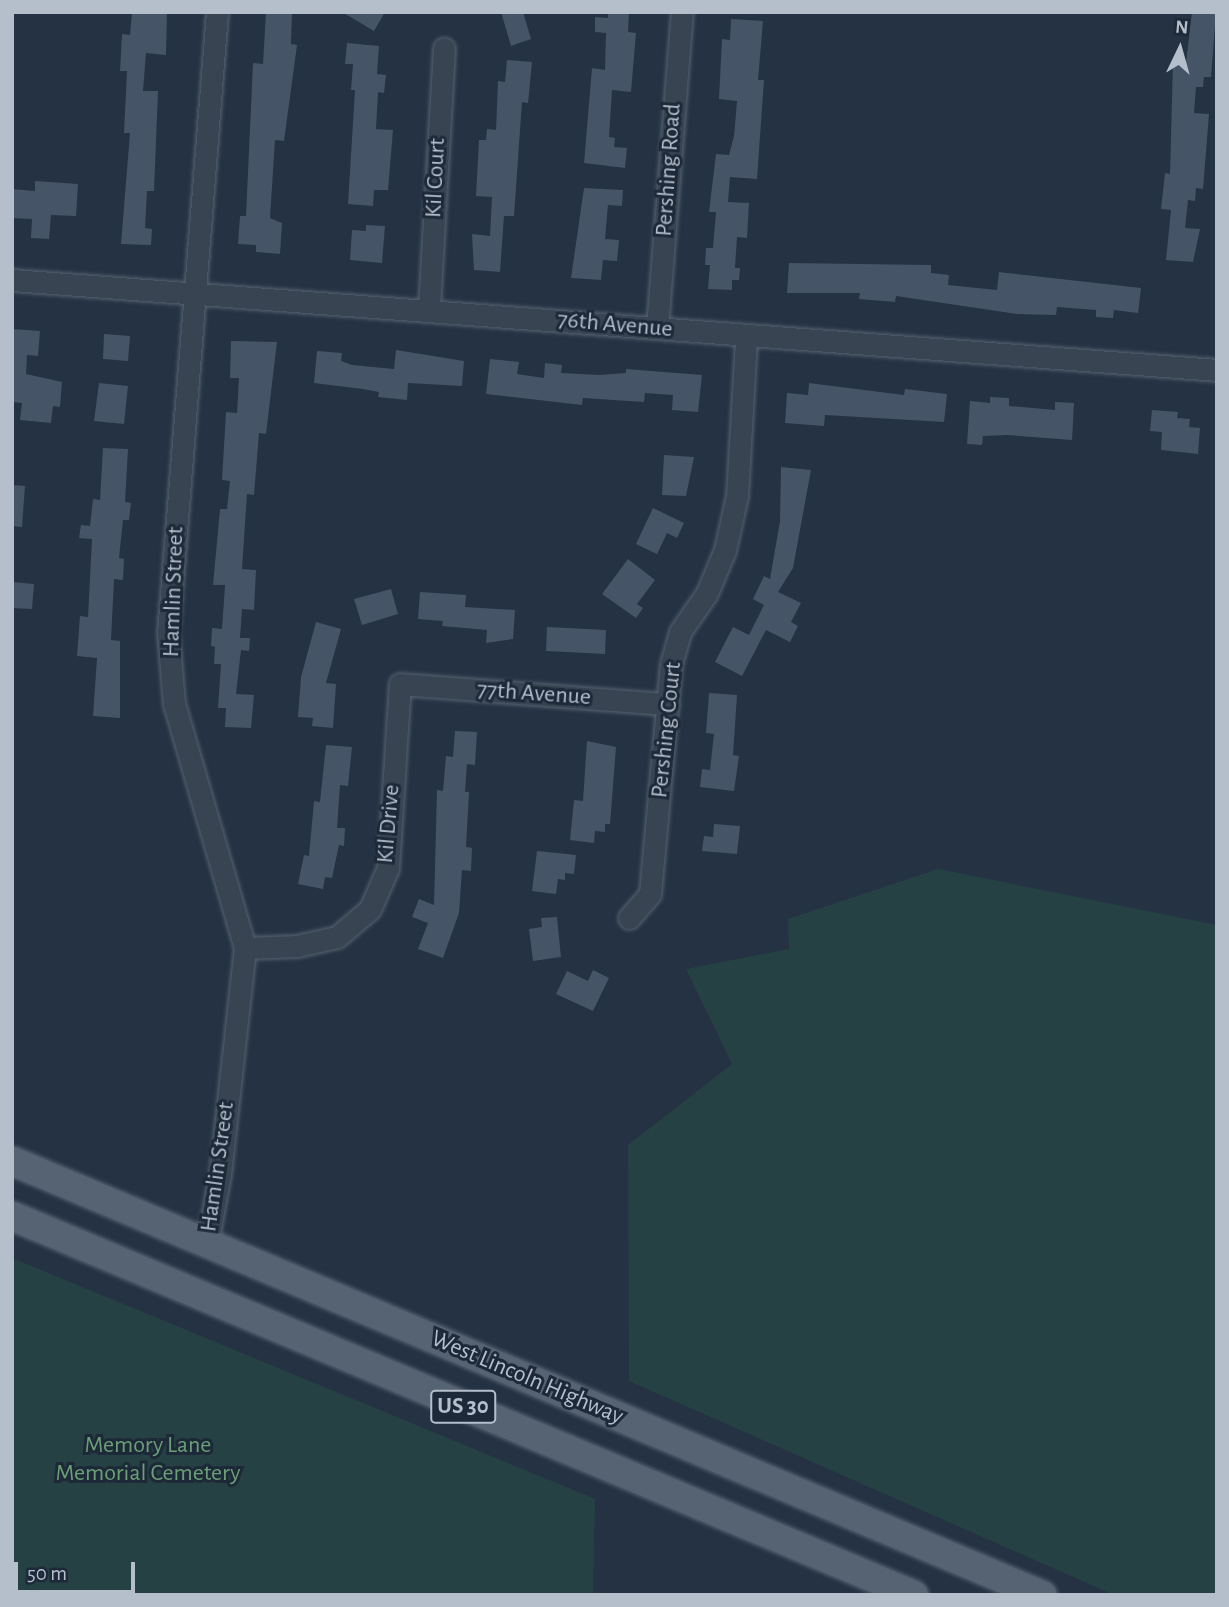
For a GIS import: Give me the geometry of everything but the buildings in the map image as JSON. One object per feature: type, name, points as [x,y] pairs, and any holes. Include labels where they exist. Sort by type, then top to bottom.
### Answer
[{"type":"main road","name":"West Lincoln Highway","points":[[12,1161],[1042,1595]]},
{"type":"main road","name":"West Lincoln Highway","points":[[12,1216],[914,1595]]},
{"type":"street","name":"Hamlin Street","points":[[207,1244],[220,1174],[245,947],[174,704],[167,633],[192,292],[217,12]]},
{"type":"street","name":"Pershing Road","points":[[657,328],[682,12]]},
{"type":"street","name":"Kil Court","points":[[429,308],[444,48]]},
{"type":"street","name":"76th Avenue","points":[[12,280],[429,308],[746,338],[1217,370]]},
{"type":"street","name":"Pershing Court","points":[[629,918],[650,894],[671,664],[680,632],[707,593],[725,550],[737,496],[746,338]]},
{"type":"street","name":"Kil Drive","points":[[245,947],[297,946],[337,937],[370,909],[388,868],[400,684]]},
{"type":"street","name":"77th Avenue","points":[[400,684],[668,704]]},
{"type":"green space","points":[[938,869],[1217,925],[1217,1595],[1114,1595],[629,1381],[628,1145],[732,1064],[686,969],[789,949],[788,919]]},
{"type":"green space","name":"Memory Lane Memorial Cemetery","points":[[12,1258],[595,1499],[593,1595],[12,1595]]}]
